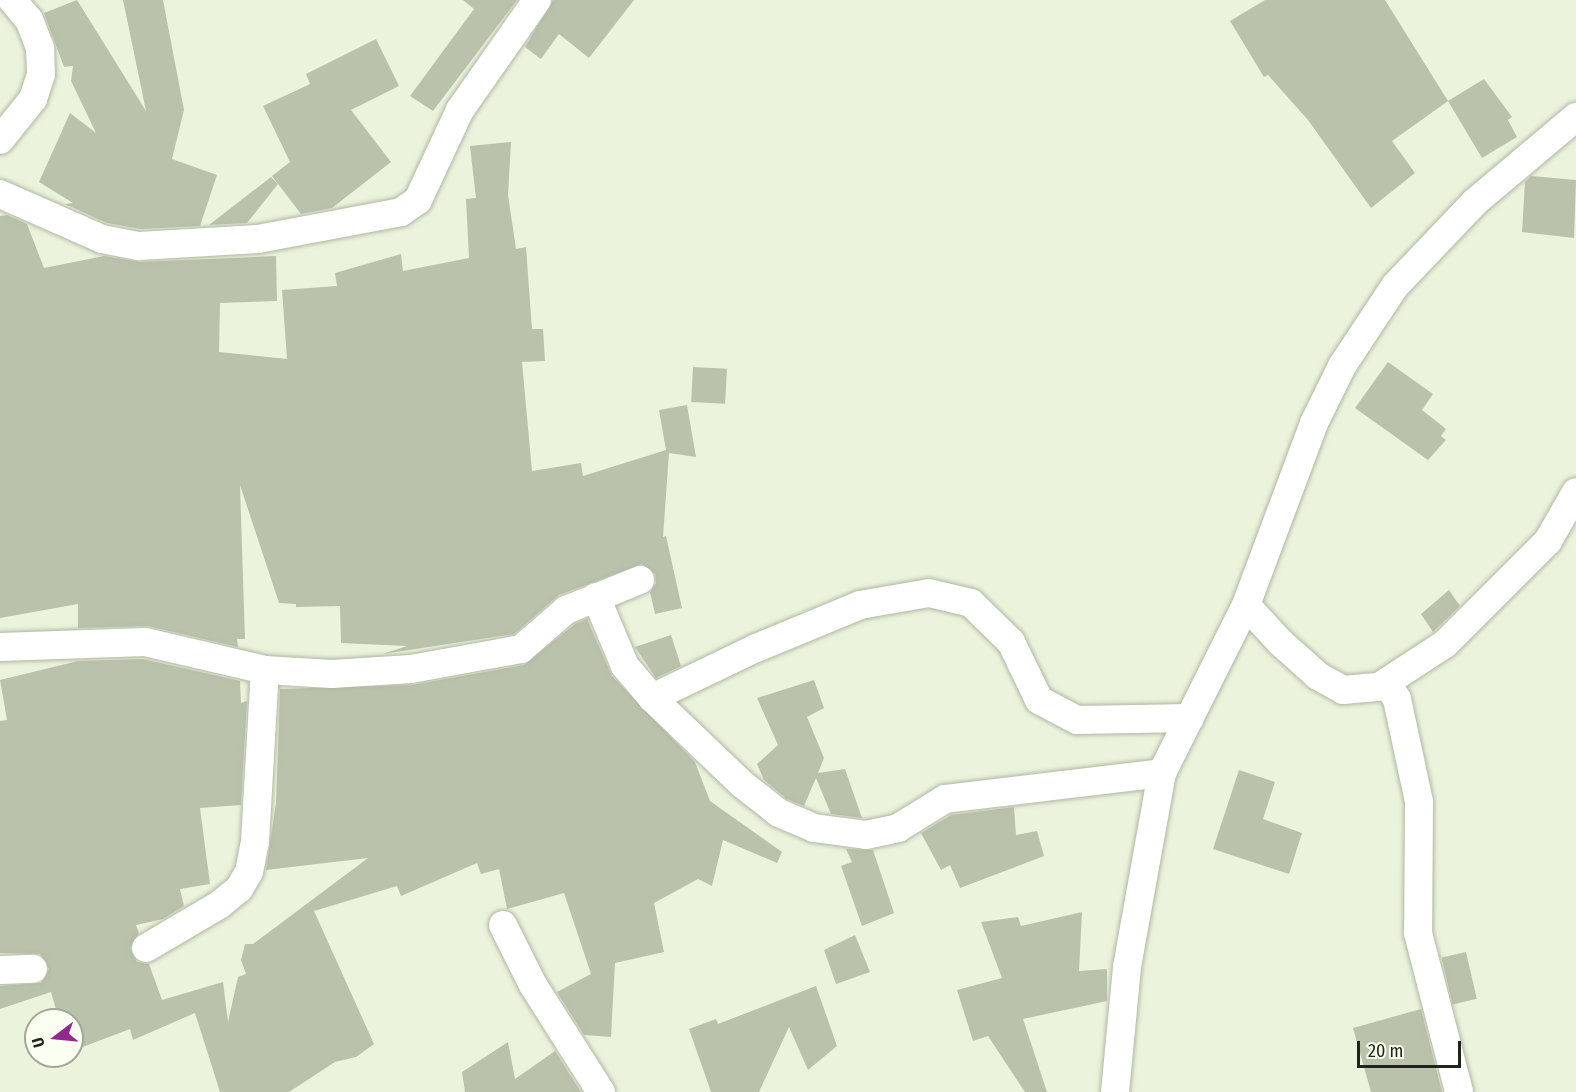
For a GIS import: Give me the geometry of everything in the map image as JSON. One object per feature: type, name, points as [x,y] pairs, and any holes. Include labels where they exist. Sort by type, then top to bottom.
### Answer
[{"type":"street","points":[[0,140],[33,99],[41,74],[40,48],[29,20],[12,0]]},
{"type":"street","points":[[0,194],[102,239],[139,246],[258,239],[371,221],[401,212],[418,200],[460,110],[537,0]]},
{"type":"street","points":[[1115,1092],[1127,967],[1162,773],[1246,605],[1314,423],[1342,366],[1374,314],[1395,286],[1476,202],[1576,117]]},
{"type":"street","points":[[1382,685],[1453,636],[1548,541],[1576,492]]},
{"type":"street","points":[[0,646],[145,642],[266,670],[332,674],[371,672],[504,654],[531,643],[550,621],[596,597],[640,580]]},
{"type":"street","points":[[652,698],[754,649],[860,605],[929,593],[971,603],[1011,642],[1039,700],[1077,720],[1190,718]]},
{"type":"street","points":[[596,597],[625,666],[652,698],[742,784],[779,813],[814,828],[843,834],[866,835],[898,828],[945,800],[1162,773]]},
{"type":"street","points":[[1246,605],[1280,642],[1335,686],[1350,690],[1388,686],[1397,699],[1419,802],[1418,933],[1459,1092]]},
{"type":"street","points":[[146,948],[219,905],[239,889],[249,872],[255,842],[266,670]]},
{"type":"street","points":[[503,925],[532,985],[601,1092]]},
{"type":"street","points":[[0,970],[33,969]]},
{"type":"building","points":[[77,0],[146,111],[123,0],[163,0],[184,110],[172,159],[217,175],[200,226],[140,229],[107,223],[65,204],[73,203],[39,182],[70,113],[96,133],[71,81],[73,66],[64,67],[44,13]]},
{"type":"building","points":[[463,0],[517,0],[433,111],[410,96],[474,9]]},
{"type":"building","points":[[553,0],[634,0],[589,58],[559,34],[541,59],[525,47]]},
{"type":"building","points":[[1265,0],[1385,0],[1448,101],[1392,141],[1415,173],[1371,208],[1308,120],[1268,75],[1264,77],[1230,21]]},
{"type":"building","points":[[376,39],[399,86],[351,110],[391,162],[332,208],[301,214],[272,176],[290,162],[263,106],[310,84],[306,74]]},
{"type":"building","points":[[1484,79],[1512,117],[1508,120],[1517,137],[1482,158],[1448,101]]},
{"type":"building","points":[[511,142],[508,195],[516,249],[526,247],[532,329],[543,329],[545,361],[522,362],[532,471],[581,463],[583,476],[666,450],[659,410],[687,405],[696,457],[669,453],[663,537],[666,536],[682,608],[655,614],[650,592],[656,583],[655,574],[642,564],[559,595],[514,634],[383,654],[407,646],[341,643],[340,606],[296,607],[296,604],[279,603],[240,485],[245,639],[237,639],[238,647],[148,626],[78,628],[78,604],[0,618],[0,216],[7,215],[27,224],[44,268],[104,256],[140,262],[276,256],[277,301],[220,303],[219,352],[287,359],[282,290],[337,286],[335,273],[401,254],[403,271],[469,258],[466,199],[476,198],[470,146]]},
{"type":"building","points":[[1531,176],[1576,180],[1574,238],[1522,232],[1525,182]]},
{"type":"building","points":[[271,177],[278,184],[247,223],[209,225]]},
{"type":"building","points":[[1388,362],[1433,394],[1422,410],[1446,429],[1441,436],[1446,440],[1428,460],[1355,408]]},
{"type":"building","points":[[693,367],[727,369],[725,404],[691,402]]},
{"type":"building","points":[[1449,590],[1460,606],[1433,632],[1421,614]]},
{"type":"building","points":[[587,619],[612,676],[695,762],[710,801],[782,852],[777,863],[723,840],[712,886],[698,879],[654,903],[664,952],[615,963],[611,1037],[584,1035],[557,992],[591,974],[564,893],[507,909],[499,869],[481,874],[477,863],[401,896],[397,886],[314,911],[374,1044],[356,1057],[335,1062],[289,1092],[220,1092],[195,1013],[133,1040],[130,1029],[84,1046],[84,1008],[56,1008],[51,992],[0,1009],[0,986],[41,983],[49,969],[40,954],[0,953],[0,721],[7,720],[0,680],[78,661],[143,659],[240,681],[241,703],[247,701],[241,805],[200,808],[210,884],[180,889],[184,906],[163,919],[136,925],[139,933],[130,948],[137,962],[149,964],[162,1000],[223,982],[228,1022],[238,977],[246,974],[241,960],[245,944],[253,944],[368,858],[266,870],[276,803],[280,689],[412,685],[524,665],[575,624]]},
{"type":"building","points":[[671,635],[681,666],[656,678],[635,647]]},
{"type":"building","points":[[814,680],[824,708],[807,717],[824,758],[818,773],[845,769],[862,818],[831,814],[816,778],[804,806],[787,799],[764,780],[757,764],[778,745],[757,698]]},
{"type":"building","points":[[1239,770],[1275,782],[1263,819],[1302,833],[1289,874],[1213,849]]},
{"type":"building","points":[[1014,807],[1016,835],[1037,831],[1044,856],[960,888],[950,865],[941,870],[921,833],[951,815]]},
{"type":"building","points":[[846,849],[873,850],[894,913],[862,926],[841,866],[852,862]]},
{"type":"building","points":[[1082,912],[1079,971],[1107,969],[1107,1001],[1023,1019],[1047,1092],[1025,1092],[988,1036],[973,1041],[957,990],[1002,978],[981,922],[1018,917],[1021,926]]},
{"type":"building","points":[[855,935],[870,972],[836,984],[824,950]]},
{"type":"building","points":[[1466,952],[1477,999],[1452,1004],[1442,958]]},
{"type":"building","points":[[816,986],[837,1046],[808,1070],[789,1027],[759,1092],[711,1092],[689,1029],[716,1019],[718,1024]]},
{"type":"building","points":[[1421,1009],[1442,1092],[1371,1092],[1353,1028]]},
{"type":"building","points":[[508,1042],[515,1079],[555,1051],[581,1092],[465,1092],[462,1072]]}]
